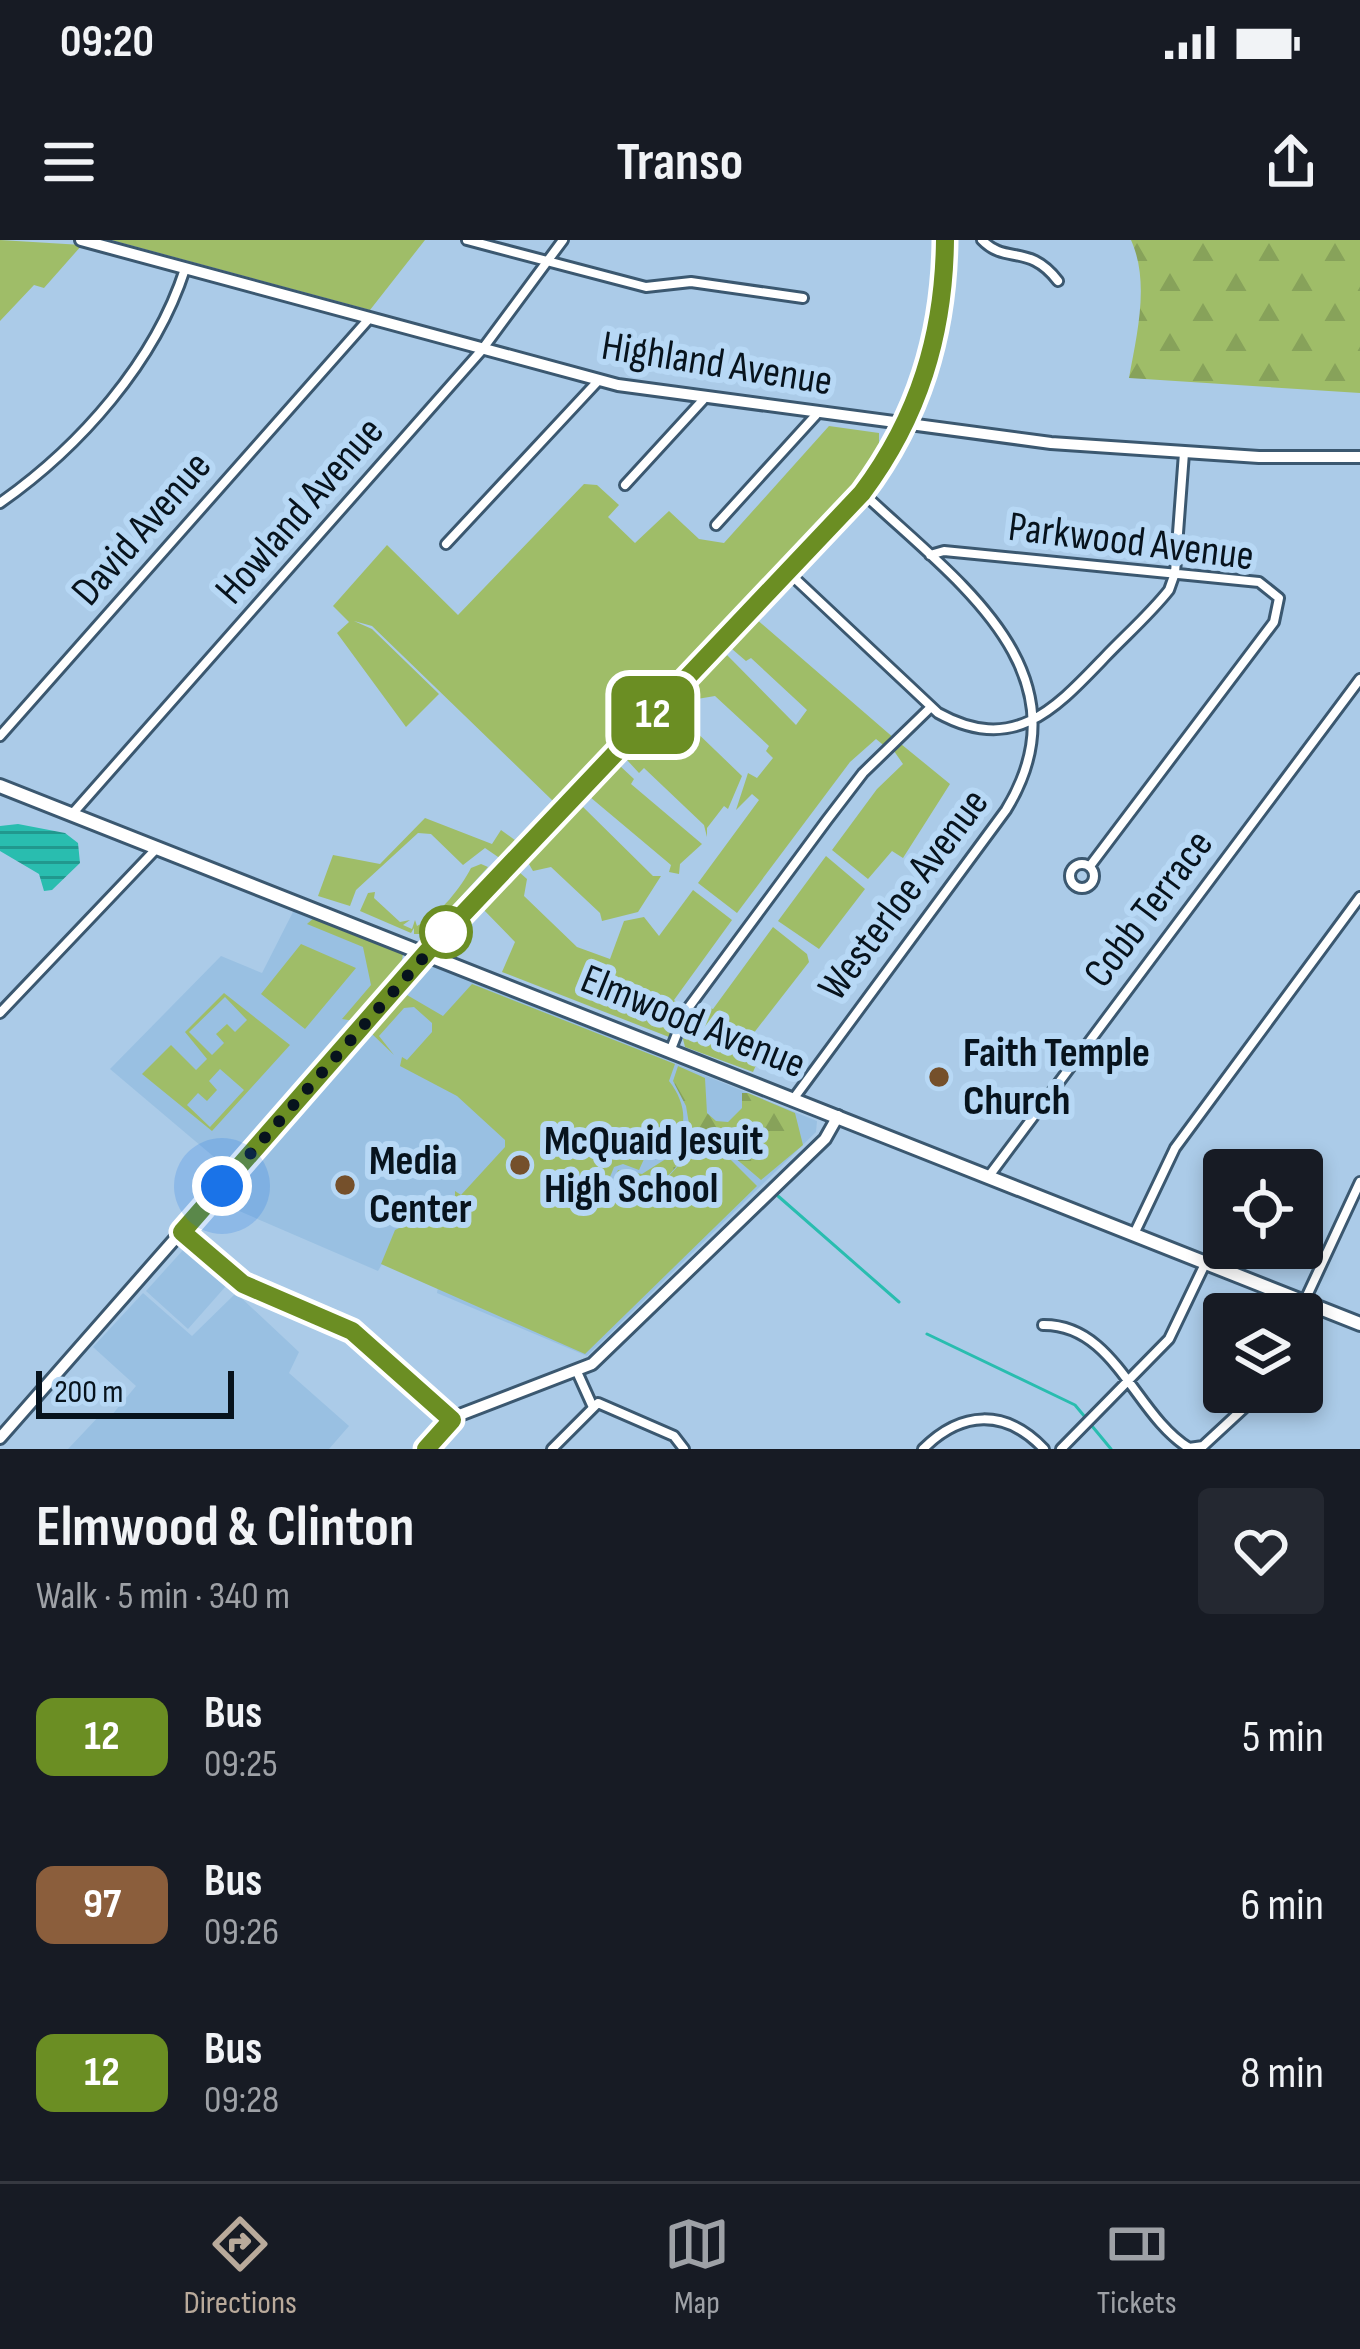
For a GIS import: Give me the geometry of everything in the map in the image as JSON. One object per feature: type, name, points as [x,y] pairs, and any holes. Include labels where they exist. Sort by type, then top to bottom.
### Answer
[{"type":"main road","name":"Elmwood Avenue","points":[[0,786],[1203,1261]]},
{"type":"main road","name":"Elmwood Avenue","points":[[1222,1269],[1282,1293]]},
{"type":"main road","name":"Elmwood Avenue","points":[[1323,1309],[1360,1324]]},
{"type":"street","name":"Highland Avenue","points":[[81,240],[598,381],[703,400],[1052,443],[1360,457]]},
{"type":"street","points":[[467,240],[646,287],[691,282],[803,298]]},
{"type":"street","name":"Howland Avenue","points":[[73,814],[481,350],[563,240]]},
{"type":"street","points":[[0,1438],[427,952],[862,493],[904,423],[939,330],[945,240]]},
{"type":"street","points":[[982,240],[996,250],[1037,258],[1058,281]]},
{"type":"street","points":[[0,502],[137,369],[170,313],[185,269]]},
{"type":"street","name":"David Avenue","points":[[0,736],[367,321]]},
{"type":"street","points":[[446,544],[598,381]]},
{"type":"street","points":[[625,485],[703,400]]},
{"type":"street","points":[[716,525],[816,415]]},
{"type":"street","points":[[788,572],[931,706],[969,725],[1015,728],[1054,710],[1165,595],[1175,573],[1184,452]]},
{"type":"street","name":"Westerloe Avenue","points":[[794,1098],[1006,810],[1024,771],[1032,722],[1024,675],[1003,629],[862,493]]},
{"type":"street","name":"Parkwood Avenue","points":[[930,555],[944,551],[1175,573],[1263,584],[1279,598],[1279,613],[1090,866]]},
{"type":"street","name":"Cobb Terrace","points":[[989,1176],[1360,680]]},
{"type":"street","points":[[671,1049],[690,1004],[839,804],[931,706]]},
{"type":"street","points":[[0,1013],[158,847]]},
{"type":"street","points":[[1134,1234],[1175,1148],[1360,898]]},
{"type":"street","points":[[426,1449],[452,1420],[578,1373],[825,1139],[838,1116]]},
{"type":"street","points":[[1308,1293],[1360,1183]]},
{"type":"street","points":[[1346,1207],[1360,1202]]},
{"type":"street","points":[[182,1232],[243,1284],[352,1331],[452,1420]]},
{"type":"street","points":[[1061,1449],[1175,1332],[1203,1267]]},
{"type":"street","points":[[1043,1325],[1065,1326],[1097,1345],[1189,1448],[1204,1446],[1239,1413]]},
{"type":"street","points":[[578,1373],[592,1405]]},
{"type":"street","points":[[552,1449],[592,1405],[605,1405],[674,1436],[684,1449]]},
{"type":"street","points":[[922,1449],[946,1429],[980,1418],[1019,1428],[1043,1449]]},
{"type":"shaded area","points":[[18,824],[65,833],[78,843],[80,863],[52,890],[44,891],[39,874],[0,851],[0,826]]},
{"type":"shaded area","points":[[295,908],[401,952],[404,962],[227,1168],[110,1069],[221,956],[262,973]]},
{"type":"shaded area","name":"McQuaid Jesuit High School","points":[[433,965],[817,1121],[816,1132],[587,1356],[437,1293],[438,1287],[382,1264],[378,1271],[223,1204],[406,995],[403,992]]},
{"type":"shaded area","points":[[183,1250],[226,1286],[188,1329],[146,1291]]},
{"type":"shaded area","points":[[143,1293],[192,1336],[236,1293],[299,1352],[289,1373],[349,1426],[329,1449],[68,1449],[102,1413],[111,1416],[136,1386],[93,1347]]},
{"type":"green space","points":[[0,240],[82,245],[44,288],[34,285],[0,321]]},
{"type":"green space","points":[[111,240],[425,240],[370,310]]},
{"type":"green space","points":[[1131,240],[1360,240],[1360,393],[1129,378],[1141,291]]},
{"type":"green space","points":[[829,426],[879,433],[879,447],[863,474],[553,801],[372,626],[354,621],[372,629],[439,694],[406,727],[337,633],[349,622],[333,606],[387,545],[458,615],[584,484],[597,485],[619,505],[608,517],[635,543],[669,511],[699,539],[724,543]]},
{"type":"green space","points":[[755,618],[895,739],[887,748],[876,739],[850,762],[737,913],[698,883],[759,800],[752,794],[736,810],[748,773],[757,778],[773,758],[766,751],[769,746],[715,696],[697,699],[691,690],[727,655],[796,725],[807,710],[751,658],[746,661],[732,649]]},
{"type":"green space","points":[[684,697],[693,704],[688,724],[742,776],[728,809],[724,806],[707,828],[707,837],[704,825],[644,768],[639,773],[627,760]]},
{"type":"green space","points":[[901,744],[950,784],[903,858],[892,851],[868,879],[832,850],[877,789],[903,764],[894,751]]},
{"type":"green space","points":[[619,765],[634,779],[631,784],[702,844],[680,864],[679,874],[669,872],[671,865],[590,797]]},
{"type":"green space","points":[[580,804],[653,876],[661,876],[638,912],[602,921],[600,913],[551,867],[533,871],[526,859]]},
{"type":"green space","points":[[425,818],[492,844],[501,830],[519,843],[501,859],[485,848],[463,865],[431,834],[418,833],[356,890],[350,906],[318,896],[333,855],[380,864]]},
{"type":"green space","points":[[826,856],[865,889],[819,949],[778,921]]},
{"type":"green space","points":[[488,867],[427,934],[414,934],[414,928],[411,933],[360,911],[368,893],[375,892],[374,898],[400,922],[410,920],[403,925],[412,929],[415,920],[417,926],[442,907],[471,868]]},
{"type":"green space","points":[[519,872],[527,879],[524,896],[577,947],[610,959],[624,921],[644,917],[659,936],[693,890],[732,920],[674,1000],[682,1008],[669,1037],[502,972],[515,942],[481,907]]},
{"type":"green space","points":[[316,916],[403,954],[400,970],[354,1021],[342,1019],[371,985],[363,947],[307,924]]},
{"type":"green space","points":[[773,927],[807,954],[809,962],[753,1034],[765,1045],[753,1072],[685,1047],[682,1035],[694,1004],[713,1009]]},
{"type":"green space","points":[[301,944],[356,968],[305,1029],[261,994]]},
{"type":"green space","name":"McQuaid Jesuit High School","points":[[472,984],[675,1064],[669,1081],[682,1106],[682,1129],[669,1147],[644,1159],[639,1170],[623,1164],[614,1167],[606,1187],[611,1199],[633,1206],[644,1203],[701,1141],[716,1145],[757,1186],[585,1354],[381,1264],[395,1230],[424,1216],[434,1223],[455,1200],[455,1191],[461,1195],[505,1147],[505,1140],[457,1096],[400,1066],[402,1057],[407,1060],[432,1032],[432,1023],[414,1007],[404,1008],[379,1036],[394,1055],[372,1034],[407,995],[443,1016]]},
{"type":"green space","points":[[224,993],[290,1045],[212,1131],[142,1074],[171,1045],[196,1070],[207,1059],[185,1032]],"holes":[[[225,997],[247,1020],[235,1032],[227,1024],[216,1034],[224,1043],[212,1055],[189,1032]],[[220,1069],[244,1090],[210,1127],[187,1105],[198,1093],[207,1101],[217,1090],[209,1081]]]},
{"type":"green space","points":[[678,1066],[705,1078],[707,1113],[716,1121],[728,1122],[742,1108],[742,1093],[748,1093],[795,1113],[803,1145],[761,1180],[721,1146],[690,1130],[686,1106],[673,1081]]},
{"type":"green space","points":[[695,1137],[671,1172],[644,1195],[629,1199],[610,1190],[618,1170],[642,1174],[672,1155],[686,1138]]},
{"type":"waterway","points":[[778,1196],[899,1302]]},
{"type":"waterway","points":[[927,1334],[1075,1405],[1085,1417]]},
{"type":"waterway","points":[[1092,1426],[1111,1449]]},
{"type":"bus line","name":"12","points":[[426,1449],[452,1420],[392,1366],[352,1331],[238,1280],[182,1232],[427,952],[862,493],[904,423],[932,358],[941,316],[945,240]]},
{"type":"place","name":"Faith Temple Church","points":[[939,1077]]},
{"type":"place","name":"McQuaid Jesuit High School","points":[[520,1165]]},
{"type":"place","name":"Media Center","points":[[345,1185]]},
{"type":"route","points":[[222,1186],[446,932]]}]
